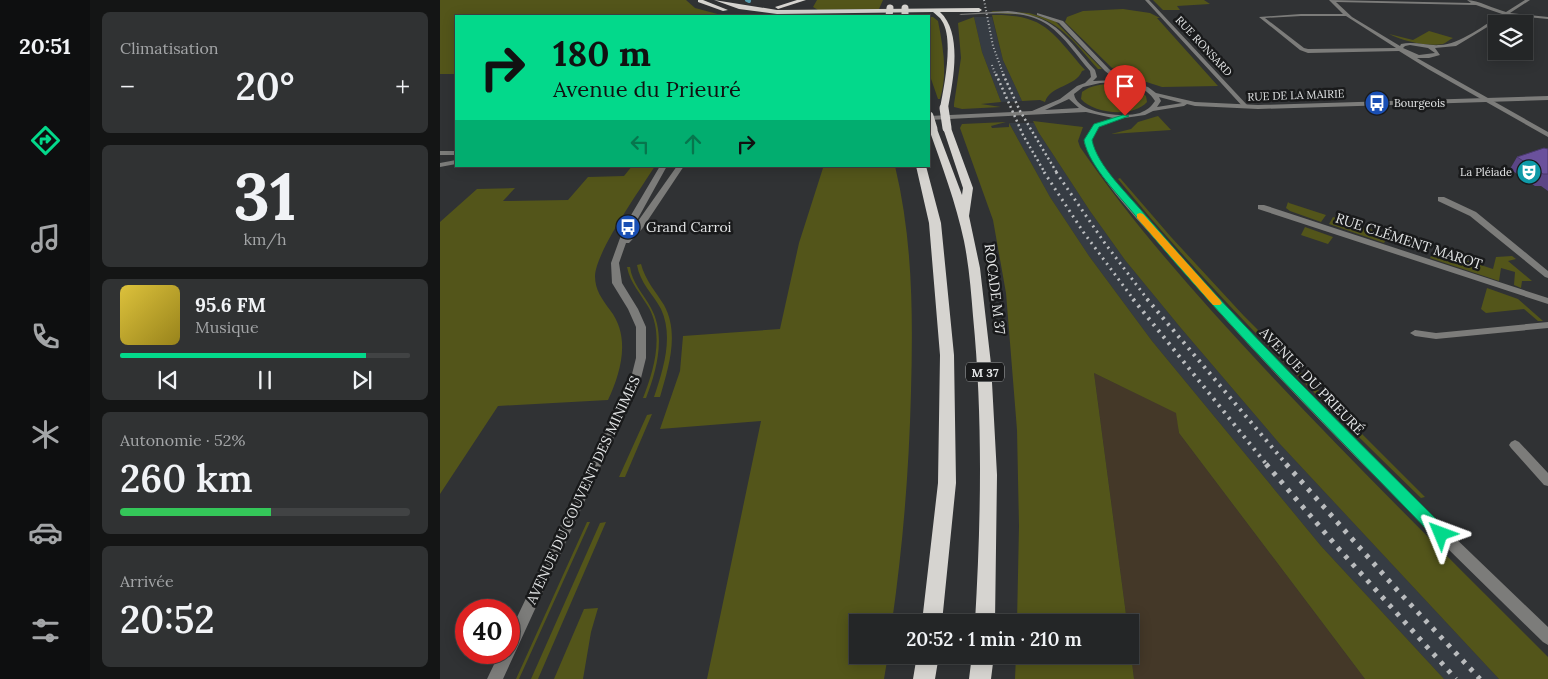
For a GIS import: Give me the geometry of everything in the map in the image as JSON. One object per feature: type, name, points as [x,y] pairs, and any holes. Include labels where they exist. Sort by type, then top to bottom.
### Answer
[{"type":"highway","points":[[717,0],[733,6],[757,10],[815,14],[961,14]]},
{"type":"highway","points":[[757,10],[803,0]]},
{"type":"highway","points":[[810,0],[810,8],[815,14]]},
{"type":"highway","points":[[889,15],[891,0]]},
{"type":"highway","points":[[905,15],[906,0]]},
{"type":"highway","points":[[699,1],[710,10],[730,14]]},
{"type":"highway","points":[[699,1],[730,12],[760,15]]},
{"type":"highway","points":[[936,13],[946,3],[979,10]]},
{"type":"highway","points":[[884,15],[979,10]]},
{"type":"highway","points":[[936,13],[944,19],[949,30]]},
{"type":"highway","points":[[949,30],[953,20],[961,14]]},
{"type":"highway","name":"ROCADE M 37","points":[[949,30],[951,67],[944,108],[934,123],[964,220],[973,259],[988,400],[990,511],[985,614]]},
{"type":"highway","name":"M 37","points":[[921,167],[934,223],[947,356],[947,483],[933,614]]},
{"type":"highway","points":[[924,679],[926,664]]},
{"type":"highway","points":[[980,679],[982,664]]},
{"type":"street","name":"RUE RONSARD","points":[[1147,0],[1227,84],[1227,87],[1246,107]]},
{"type":"street","points":[[1331,0],[1475,4],[1508,13],[1548,18]]},
{"type":"street","points":[[1331,0],[1347,15],[1423,64],[1548,135]]},
{"type":"street","points":[[1469,0],[1475,4]]},
{"type":"street","points":[[1347,15],[1262,16],[1262,18],[1302,50],[1402,49],[1422,56],[1435,55],[1450,50],[1454,45],[1528,0]]},
{"type":"street","points":[[979,10],[1027,11],[1058,20],[1107,70],[1122,82]]},
{"type":"street","points":[[961,14],[1014,14],[1044,21],[1052,26],[1093,71],[1094,77],[1088,83],[1077,88],[1063,101],[1034,112]]},
{"type":"street","points":[[1378,34],[1410,44],[1441,47],[1454,45]]},
{"type":"street","points":[[1402,49],[1410,44]]},
{"type":"street","points":[[1426,46],[1436,50],[1433,62],[1440,72]]},
{"type":"street","points":[[1088,83],[1122,82]]},
{"type":"street","name":"RUE DE LA MAIRIE","points":[[1122,82],[1144,87],[1154,94],[1194,104]]},
{"type":"street","points":[[1072,94],[1074,103],[1087,110],[1108,116],[1125,116]]},
{"type":"street","points":[[1153,109],[1158,101],[1154,94]]},
{"type":"street","name":"RUE DE LA MAIRIE","points":[[1125,116],[1141,114],[1153,109],[1194,104],[1246,107],[1548,98]]},
{"type":"street","points":[[934,123],[1034,112],[1087,110]]},
{"type":"street","points":[[1087,110],[1097,125],[1125,116]]},
{"type":"street","name":"AVENUE DU PRIEURÉ","points":[[1097,125],[1088,140],[1090,150],[1129,203],[1192,277],[1292,383],[1428,521],[1548,637]]},
{"type":"street","points":[[440,153],[453,153]]},
{"type":"street","points":[[440,164],[453,153]]},
{"type":"street","points":[[440,164],[455,162]]},
{"type":"street","name":"AVENUE DU COUVENT DES MINIMES","points":[[520,626],[632,389],[639,368],[642,346],[641,327],[634,309],[622,292],[615,277],[616,257],[628,227],[663,167]]},
{"type":"street","name":"AVENUE DU COUVENT DES MINIMES","points":[[623,243],[639,227],[680,167]]},
{"type":"street","points":[[1440,199],[1472,214],[1548,274]]},
{"type":"street","name":"RUE CLÉMENT MAROT","points":[[1261,207],[1548,301]]},
{"type":"street","points":[[1415,333],[1436,336],[1548,325]]},
{"type":"street","points":[[1515,445],[1548,481]]},
{"type":"street","name":"AVENUE DU COUVENT DES MINIMES","points":[[495,679],[502,664]]},
{"type":"shaded area","points":[[440,0],[686,0],[695,8],[721,15],[455,15],[455,74],[440,74]]},
{"type":"shaded area","points":[[817,0],[883,0],[879,9],[818,10],[813,7]]},
{"type":"shaded area","points":[[1153,0],[1204,0],[1210,4],[1177,6],[1180,10],[1163,10]]},
{"type":"shaded area","points":[[1123,9],[1150,13],[1160,18],[1157,18],[1218,86],[1162,87],[1131,77],[1126,67],[1112,68],[1065,22],[1067,17],[1083,11]]},
{"type":"shaded area","points":[[991,11],[1029,13],[1055,21],[1102,69],[1098,69],[1068,36],[1050,22],[1029,15],[994,13]]},
{"type":"shaded area","points":[[992,15],[1025,18],[1036,22],[1055,36],[1085,70],[1074,80],[1052,92],[1045,102],[1040,100],[1022,101],[1003,60]]},
{"type":"shaded area","points":[[930,17],[938,21],[943,50],[944,80],[940,99],[938,99],[930,76]]},
{"type":"shaded area","points":[[974,17],[992,17],[1003,60],[1022,101],[1001,102],[982,52]]},
{"type":"shaded area","points":[[974,17],[982,52],[1001,102],[981,104],[1001,107],[962,109],[954,107],[961,58],[958,23]]},
{"type":"shaded area","points":[[1429,31],[1453,38],[1443,44],[1430,45],[1408,41],[1389,34],[1413,40]]},
{"type":"shaded area","points":[[1113,84],[1139,90],[1146,96],[1147,102],[1133,110],[1114,112],[1095,108],[1081,99],[1082,92],[1093,86]]},
{"type":"shaded area","points":[[1158,116],[1171,130],[1111,134],[1131,129],[1138,122]]},
{"type":"shaded area","points":[[1033,121],[1083,127],[1078,141],[1080,147],[1122,205],[1168,261],[1215,315],[1299,405],[1548,657],[1548,679],[1499,679],[1279,443],[1125,260],[1090,211]]},
{"type":"shaded area","points":[[1006,122],[991,126],[992,128],[1009,127],[1009,123],[1050,197],[1089,256],[1152,341],[1321,546],[1444,679],[1365,679],[1179,433],[1176,413],[1094,373],[1126,614],[1017,614],[1019,526],[1017,430],[1006,293],[993,220],[960,128],[962,124]]},
{"type":"shaded area","points":[[1009,123],[1034,123],[1090,211],[1125,260],[1180,327],[1279,443],[1499,679],[1444,679],[1321,546],[1152,341],[1089,256],[1050,197]]},
{"type":"shaded area","points":[[631,167],[654,167],[610,237],[597,265],[596,286],[616,320],[622,343],[620,366],[608,400],[498,406],[440,494],[440,222],[477,189],[515,188],[503,201],[568,200],[588,177],[624,176]]},
{"type":"shaded area","points":[[895,167],[905,222],[912,307],[912,364],[905,507],[893,614],[849,614],[849,664],[886,664],[884,679],[707,679],[761,421],[660,429],[680,371],[683,336],[780,329],[799,243],[823,168],[758,168]]},
{"type":"shaded area","points":[[1120,178],[1244,316],[1425,497],[1421,498],[1265,343],[1153,221],[1118,179]]},
{"type":"shaded area","points":[[1288,202],[1326,215],[1321,222],[1290,211],[1286,208]]},
{"type":"shaded area","points":[[1333,217],[1388,235],[1384,243],[1329,224]]},
{"type":"shaded area","points":[[1305,227],[1333,237],[1328,244],[1301,235]]},
{"type":"shaded area","points":[[1434,250],[1493,269],[1496,257],[1512,256],[1516,259],[1508,261],[1532,281],[1522,281],[1521,288],[1514,285],[1515,272],[1501,268],[1499,281],[1430,258]]},
{"type":"shaded area","points":[[641,264],[648,281],[664,305],[669,316],[671,328],[671,351],[660,397],[654,397],[664,365],[667,331],[661,309],[644,283],[639,271],[637,265]]},
{"type":"shaded area","points":[[627,267],[630,267],[635,283],[656,318],[658,330],[658,353],[654,376],[646,398],[643,398],[651,376],[656,353],[656,330],[649,308],[633,283]]},
{"type":"shaded area","points":[[1487,288],[1518,299],[1543,321],[1538,321],[1524,309],[1486,313],[1481,309]]},
{"type":"shaded area","points":[[1094,373],[1177,413],[1179,433],[1365,679],[1134,679],[1132,664],[1139,664],[1139,614],[1126,614]]},
{"type":"shaded area","points":[[652,414],[625,477],[619,477],[647,415]]},
{"type":"shaded area","points":[[587,522],[590,522],[519,679],[516,679]]},
{"type":"shaded area","points":[[606,522],[538,679],[531,679],[600,523]]},
{"type":"shaded area","points":[[598,608],[591,632],[583,679],[554,679],[584,609]]},
{"type":"shaded area","points":[[1016,664],[1132,664],[1134,679],[1015,679]]},
{"type":"building","points":[[1544,148],[1548,149],[1548,174],[1543,174],[1517,157]]},
{"type":"railway","points":[[984,0],[993,46],[1004,76]]},
{"type":"railway","points":[[992,65],[996,76]]},
{"type":"railway","points":[[996,74],[1023,135],[1045,173]]},
{"type":"railway","points":[[1003,74],[1020,111],[1057,173]]},
{"type":"railway","points":[[1044,172],[1084,233],[1134,300]]},
{"type":"railway","points":[[1056,172],[1104,242],[1148,300]]},
{"type":"railway","points":[[1133,299],[1267,465]]},
{"type":"railway","points":[[1147,299],[1287,465]]},
{"type":"railway","points":[[1266,464],[1339,549],[1456,679]]},
{"type":"railway","points":[[1286,464],[1398,591],[1480,679]]},
{"type":"slow traffic","points":[[1140,216],[1216,303]]},
{"type":"place","name":"Bourgeois","points":[[1377,103]]},
{"type":"place","name":"La Pléiade","points":[[1529,172]]},
{"type":"place","name":"Grand Carroi","points":[[628,227]]},
{"type":"route","points":[[1125,116],[1097,125],[1087,142],[1090,150],[1109,177],[1192,277],[1292,383],[1441,534]]}]
